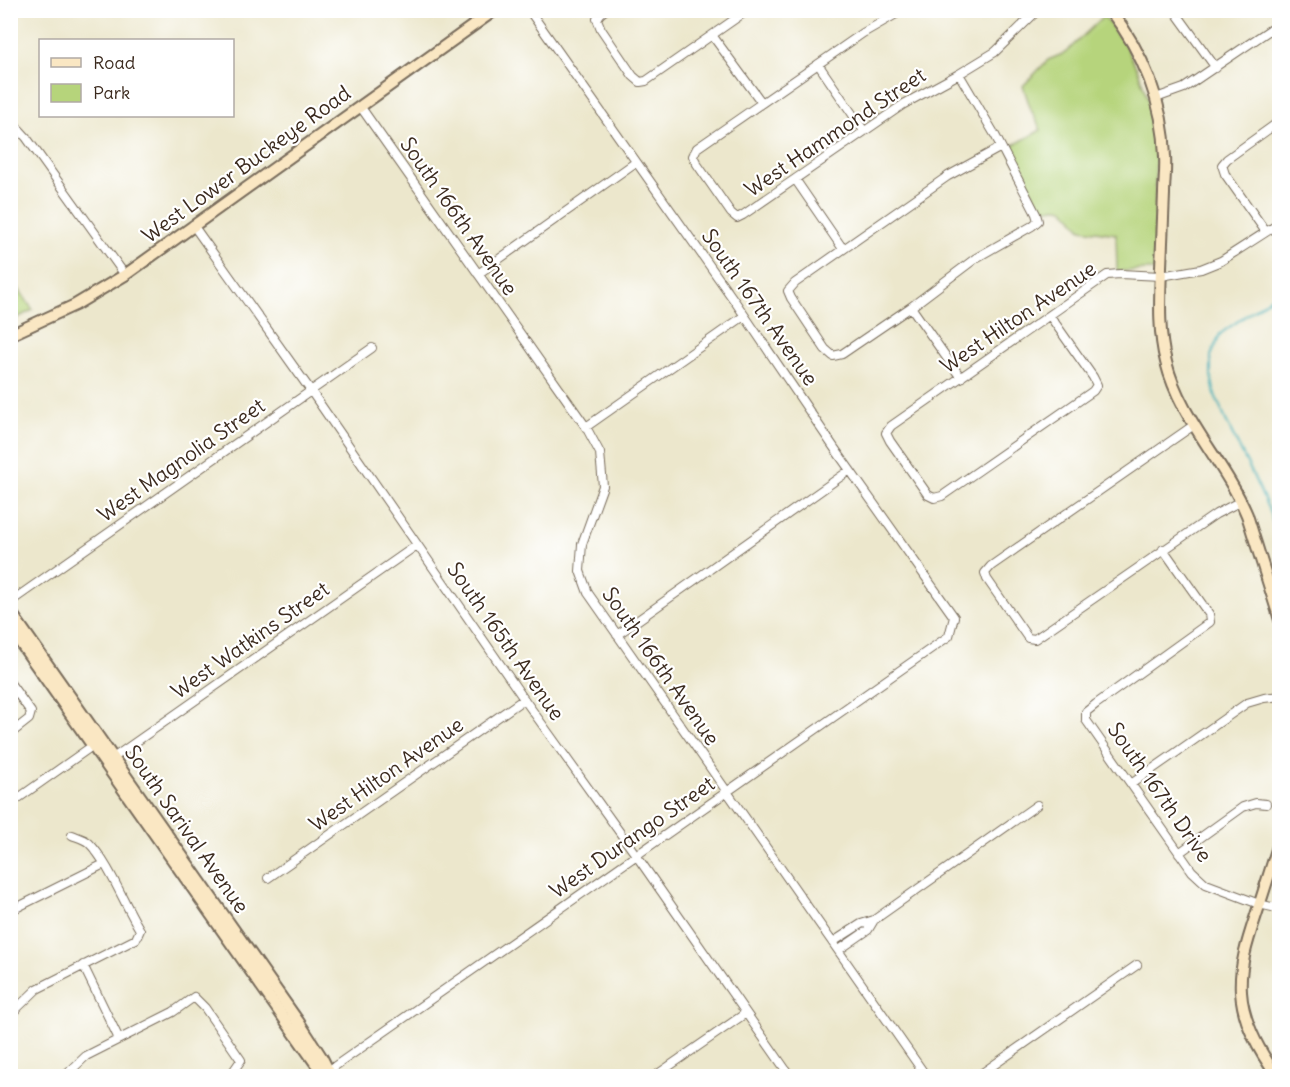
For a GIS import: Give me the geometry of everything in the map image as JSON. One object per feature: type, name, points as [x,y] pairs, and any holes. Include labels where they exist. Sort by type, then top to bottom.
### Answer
[{"type":"main road","name":"West Lower Buckeye Road","points":[[10,335],[81,302],[125,274],[495,10]]},
{"type":"main road","points":[[1110,10],[1142,61],[1156,98],[1161,125],[1166,157],[1160,330],[1166,363],[1178,396],[1241,501],[1280,620]]},
{"type":"main road","name":"South Sarival Avenue","points":[[10,611],[95,741],[109,770],[316,1064],[329,1074]]},
{"type":"main road","name":"South Sarival Avenue","points":[[10,628],[95,741],[113,758],[304,1030],[322,1058],[329,1074]]},
{"type":"main road","points":[[1277,1077],[1253,1037],[1244,1013],[1241,993],[1242,964],[1280,840]]},
{"type":"street","name":"South 167th Avenue","points":[[529,10],[954,617],[952,627]]},
{"type":"street","points":[[605,10],[597,19],[601,28],[633,76],[640,82],[646,81],[748,10]]},
{"type":"street","points":[[712,35],[762,103],[863,33],[903,10]]},
{"type":"street","name":"West Hammond Street","points":[[762,103],[697,148],[693,156],[731,213],[737,218],[904,104],[995,52],[1038,10]]},
{"type":"street","points":[[1174,10],[1216,68]]},
{"type":"street","points":[[1156,98],[1184,88],[1280,23]]},
{"type":"street","points":[[818,64],[864,131]]},
{"type":"street","points":[[959,74],[1000,147],[1038,221],[976,258],[911,307],[842,354],[833,356],[825,350],[788,291],[795,283],[948,176],[1000,147]]},
{"type":"street","name":"South 166th Avenue","points":[[360,106],[586,427],[600,453],[603,486],[582,544],[580,571],[588,593],[926,1077]]},
{"type":"street","points":[[1266,232],[1225,174],[1222,165],[1280,121]]},
{"type":"street","points":[[10,126],[15,125],[26,137],[125,274]]},
{"type":"street","points":[[478,274],[636,162]]},
{"type":"street","points":[[795,179],[843,249]]},
{"type":"street","name":"West Hilton Avenue","points":[[1050,316],[1093,377],[1097,385],[1093,391],[942,496],[934,498],[928,495],[886,433],[891,426],[1107,275],[1161,276],[1201,269],[1221,261],[1280,223]]},
{"type":"street","name":"South 165th Avenue","points":[[193,225],[790,1077]]},
{"type":"street","points":[[911,307],[961,378]]},
{"type":"street","points":[[586,427],[744,316]]},
{"type":"street","name":"West Magnolia Street","points":[[10,602],[372,348]]},
{"type":"street","points":[[1194,425],[991,566],[985,573],[987,579],[1028,638],[1035,639],[1163,549],[1216,514],[1241,501]]},
{"type":"street","points":[[617,635],[850,470]]},
{"type":"street","name":"West Watkins Street","points":[[113,758],[417,545]]},
{"type":"street","name":"South 167th Drive","points":[[1163,549],[1209,614],[1210,622],[1086,712],[1086,720],[1192,872],[1206,884],[1259,904],[1280,909]]},
{"type":"street","name":"West Durango Street","points":[[329,1074],[949,636],[952,627]]},
{"type":"street","points":[[10,683],[31,712],[29,719],[10,734]]},
{"type":"street","points":[[1131,784],[1247,703],[1280,696]]},
{"type":"street","name":"West Hilton Avenue","points":[[268,878],[524,699]]},
{"type":"street","points":[[10,804],[95,741]]},
{"type":"street","points":[[109,770],[113,758]]},
{"type":"street","points":[[1179,853],[1243,807],[1256,803],[1266,804]]},
{"type":"street","points":[[833,942],[861,924],[874,920],[1037,805]]},
{"type":"street","points":[[10,1015],[37,989],[136,939],[140,930],[104,864],[87,841],[72,835]]},
{"type":"street","points":[[10,911],[104,864]]},
{"type":"street","points":[[839,950],[867,930],[874,920]]},
{"type":"street","points":[[852,929],[858,937]]},
{"type":"street","points":[[83,965],[119,1039]]},
{"type":"street","points":[[978,1077],[1137,965]]},
{"type":"street","points":[[64,1077],[86,1056],[173,1012],[194,997],[205,1008],[241,1060],[232,1073],[225,1077]]},
{"type":"street","points":[[655,1077],[746,1013]]},
{"type":"green space","points":[[1104,16],[1125,45],[1139,73],[1152,112],[1156,143],[1154,270],[1117,271],[1116,234],[1081,229],[1064,208],[1041,208],[1008,148],[1041,130],[1023,86],[1048,60],[1065,53]]},
{"type":"green space","points":[[11,278],[33,310],[10,321]]},
{"type":"waterway","points":[[1280,291],[1220,334],[1211,356],[1211,375],[1215,395],[1268,508],[1280,542]]}]
